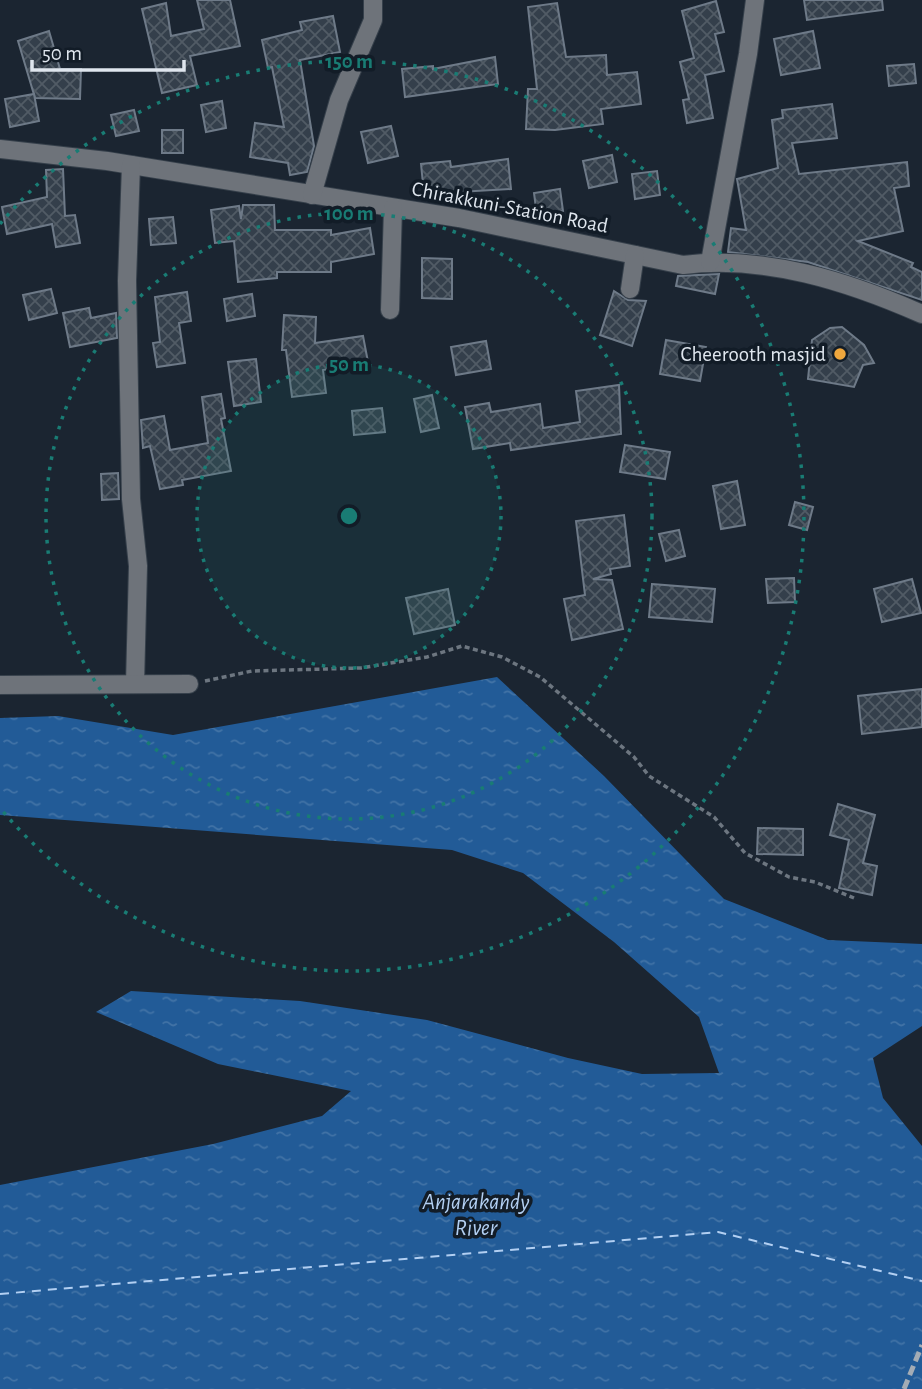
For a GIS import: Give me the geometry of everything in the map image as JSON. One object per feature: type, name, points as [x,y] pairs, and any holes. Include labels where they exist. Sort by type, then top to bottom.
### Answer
[{"type":"street","points":[[312,195],[339,100],[373,20],[373,0]]},
{"type":"street","points":[[710,262],[748,54],[755,0]]},
{"type":"street","name":"Chirakkuni-Station Road","points":[[0,149],[131,165],[265,195],[312,195],[393,208],[547,235],[683,265],[710,262],[788,268],[886,298],[922,314]]},
{"type":"street","points":[[131,165],[127,281],[131,499],[138,566],[135,684]]},
{"type":"street","points":[[390,310],[393,208]]},
{"type":"street","points":[[630,289],[635,255]]},
{"type":"street","points":[[0,685],[189,684]]},
{"type":"path","points":[[189,684],[252,671],[361,668],[427,657],[461,646],[502,657],[540,677],[634,757],[649,776],[714,817],[745,853],[789,877],[816,882],[854,898]]},
{"type":"water","name":"Anjarakandy River","points":[[497,677],[604,776],[724,899],[828,940],[922,944],[922,1026],[873,1058],[883,1098],[922,1146],[922,1389],[0,1389],[0,1185],[213,1144],[322,1116],[351,1091],[218,1064],[96,1012],[131,991],[300,1001],[427,1020],[568,1058],[642,1074],[719,1073],[699,1017],[614,942],[523,873],[452,850],[0,815],[0,718],[58,716],[173,735]]},
{"type":"building","points":[[197,0],[230,0],[240,46],[190,56],[197,85],[162,93],[142,9],[166,3],[171,36],[204,29]]},
{"type":"building","points":[[804,0],[882,0],[883,10],[807,20]]},
{"type":"building","points":[[716,1],[724,32],[715,34],[724,71],[705,75],[713,118],[687,123],[683,100],[689,99],[680,62],[694,58],[682,11]]},
{"type":"building","points":[[557,3],[566,57],[606,55],[607,75],[637,72],[641,104],[601,109],[603,124],[555,130],[526,129],[528,89],[537,89],[528,7]]},
{"type":"building","points":[[333,16],[340,52],[300,60],[314,146],[307,172],[290,175],[288,163],[250,157],[255,123],[284,127],[272,67],[268,68],[262,40],[302,30],[300,22]]},
{"type":"building","points":[[49,31],[60,69],[81,69],[80,99],[35,98],[18,41]]},
{"type":"building","points":[[813,31],[820,68],[781,75],[774,39]]},
{"type":"building","points":[[495,57],[498,84],[405,97],[402,69],[433,66],[433,69]]},
{"type":"building","points":[[914,64],[916,83],[889,86],[887,66]]},
{"type":"building","points":[[34,94],[39,121],[10,127],[5,99]]},
{"type":"building","points":[[222,101],[226,128],[206,132],[201,105]]},
{"type":"building","points":[[832,104],[837,138],[792,143],[799,174],[907,162],[909,186],[894,188],[903,231],[858,241],[913,263],[911,267],[922,272],[922,300],[808,262],[728,252],[731,228],[746,230],[737,179],[778,168],[772,120],[783,118],[782,110]]},
{"type":"building","points":[[134,110],[139,131],[116,136],[111,115]]},
{"type":"building","points":[[391,126],[398,156],[368,163],[361,132]]},
{"type":"building","points":[[162,130],[183,130],[183,153],[162,153]]},
{"type":"building","points":[[612,155],[617,182],[589,188],[583,161]]},
{"type":"building","points":[[508,159],[511,189],[424,194],[421,164],[450,161],[451,167]]},
{"type":"building","points":[[63,169],[65,216],[75,215],[80,243],[56,247],[52,224],[7,234],[2,207],[47,197],[46,170]]},
{"type":"building","points":[[657,171],[660,195],[635,199],[632,174]]},
{"type":"building","points":[[560,189],[563,211],[537,216],[534,193]]},
{"type":"building","points":[[243,205],[274,205],[275,230],[331,230],[331,235],[370,228],[374,254],[331,262],[331,272],[277,272],[277,278],[238,282],[234,241],[215,243],[211,210],[239,206],[241,219]]},
{"type":"building","points":[[173,217],[176,243],[151,245],[149,219]]},
{"type":"building","points":[[422,258],[452,259],[452,299],[422,298]]},
{"type":"building","points":[[719,274],[715,294],[676,286],[678,276]]},
{"type":"building","points":[[51,289],[57,313],[29,320],[23,295]]},
{"type":"building","points":[[614,291],[628,300],[646,301],[632,346],[600,335]]},
{"type":"building","points":[[187,292],[191,321],[179,323],[185,363],[157,367],[153,343],[160,342],[155,297]]},
{"type":"building","points":[[252,294],[255,316],[227,321],[224,299]]},
{"type":"building","points":[[89,308],[91,318],[116,313],[117,338],[70,347],[63,313]]},
{"type":"building","points":[[284,315],[316,317],[315,343],[363,336],[368,362],[323,370],[326,393],[292,397],[286,350],[282,350]]},
{"type":"building","name":"Cheerooth masjid","points":[[842,327],[864,345],[874,363],[863,365],[854,387],[808,379],[812,340],[830,328]]},
{"type":"building","points":[[666,340],[706,347],[700,381],[660,374]]},
{"type":"building","points":[[486,341],[491,369],[456,375],[451,347]]},
{"type":"building","points":[[256,359],[261,402],[234,406],[228,362]]},
{"type":"building","points":[[619,385],[621,434],[511,450],[510,443],[473,449],[465,407],[489,403],[491,412],[540,404],[543,428],[580,422],[576,391]]},
{"type":"building","points":[[221,394],[225,418],[221,419],[231,471],[182,480],[183,485],[160,489],[150,446],[143,448],[141,420],[164,416],[170,450],[208,443],[202,397]]},
{"type":"building","points":[[432,395],[439,428],[421,432],[414,399]]},
{"type":"building","points":[[382,408],[385,432],[354,435],[352,411]]},
{"type":"building","points":[[625,445],[670,452],[665,479],[620,472]]},
{"type":"building","points":[[118,473],[119,499],[102,500],[101,474]]},
{"type":"building","points":[[737,481],[745,525],[721,529],[713,486]]},
{"type":"building","points":[[795,502],[813,507],[807,530],[789,525]]},
{"type":"building","points":[[624,515],[630,566],[610,569],[611,574],[593,579],[612,580],[623,629],[572,640],[564,599],[585,595],[576,521]]},
{"type":"building","points":[[679,530],[685,556],[666,561],[659,534]]},
{"type":"building","points":[[794,578],[795,602],[768,603],[766,579]]},
{"type":"building","points":[[912,579],[921,613],[882,622],[874,589]]},
{"type":"building","points":[[652,584],[715,589],[712,622],[649,617]]},
{"type":"building","points":[[448,589],[455,625],[414,634],[406,598]]},
{"type":"building","points":[[922,689],[922,727],[862,734],[858,696]]},
{"type":"building","points":[[838,804],[875,815],[863,863],[877,866],[872,895],[839,888],[849,840],[830,835]]},
{"type":"building","points":[[758,828],[803,829],[803,855],[757,854]]},
{"type":"ferry route","points":[[0,1294],[718,1232],[922,1281]]},
{"type":"railway","points":[[904,1389],[922,1345]]},
{"type":"place","name":"Cheerooth masjid","points":[[840,354]]}]
